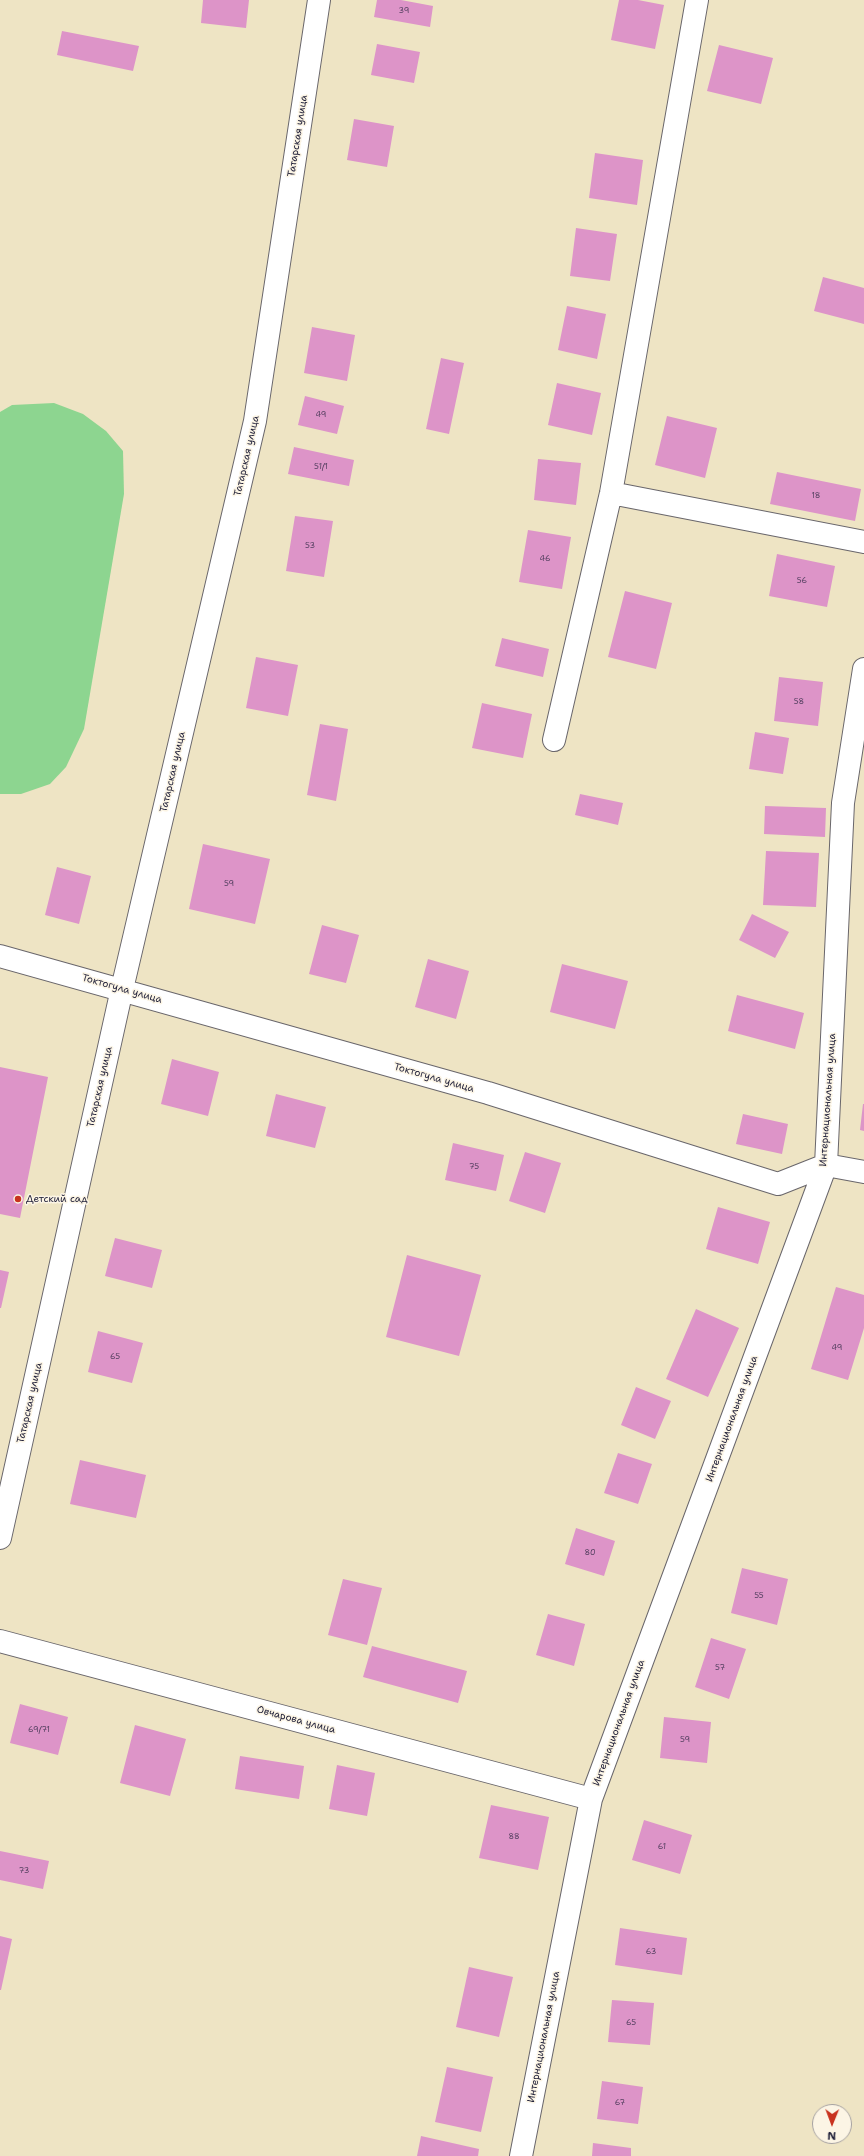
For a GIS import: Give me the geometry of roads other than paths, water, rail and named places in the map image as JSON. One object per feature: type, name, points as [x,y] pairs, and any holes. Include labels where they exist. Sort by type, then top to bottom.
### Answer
[{"type":"street","name":"Татарская улица","points":[[0,1538],[122,989],[255,421],[319,0]]},
{"type":"street","points":[[554,740],[612,493],[697,0]]},
{"type":"street","points":[[612,493],[864,542]]},
{"type":"street","name":"Интернациональная улица","points":[[521,2156],[591,1799],[826,1164],[843,803],[864,669]]},
{"type":"street","name":"Токтогула улица","points":[[0,956],[122,989],[488,1093],[778,1184],[826,1164]]},
{"type":"street","points":[[826,1164],[864,1172]]},
{"type":"street","name":"Овчарова улица","points":[[0,1641],[591,1799]]},
{"type":"place","name":"Детский сад","points":[[18,1199]]}]
